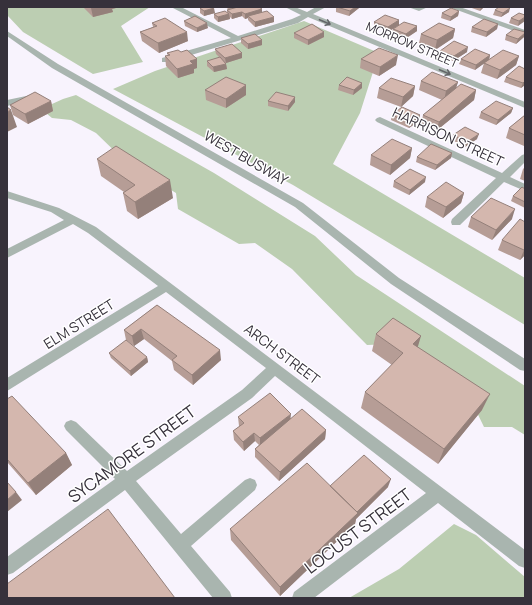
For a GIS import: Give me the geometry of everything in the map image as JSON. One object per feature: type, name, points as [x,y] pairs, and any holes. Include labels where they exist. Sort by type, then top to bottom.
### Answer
[{"type":"street","points":[[175,7],[237,38]]},
{"type":"street","name":"MORROW STREET","points":[[289,7],[525,105]]},
{"type":"street","points":[[165,60],[295,21],[322,7]]},
{"type":"street","points":[[412,7],[419,9],[424,7]]},
{"type":"street","points":[[453,7],[525,33]]},
{"type":"street","name":"WEST BUSWAY","points":[[7,33],[55,66],[298,205],[395,281],[525,366]]},
{"type":"street","points":[[7,103],[31,98]]},
{"type":"street","name":"HARRISON STREET","points":[[380,120],[525,188]]},
{"type":"street","points":[[456,222],[525,156]]},
{"type":"street","name":"ARCH STREET","points":[[7,194],[35,203],[74,219],[112,244],[166,287],[275,368],[525,560]]},
{"type":"street","points":[[7,254],[74,219]]},
{"type":"street","name":"ELM STREET","points":[[7,385],[166,287]]},
{"type":"street","name":"SYCAMORE STREET","points":[[7,567],[247,394],[275,368]]},
{"type":"street","points":[[71,426],[126,480],[224,598]]},
{"type":"street","points":[[180,545],[250,485]]},
{"type":"street","name":"LOCUST STREET","points":[[300,598],[439,494]]},
{"type":"green space","points":[[7,7],[150,7],[121,26],[143,62],[93,74],[23,32],[7,15]]},
{"type":"green space","points":[[304,21],[379,53],[360,113],[333,164],[525,278],[525,325],[293,185],[113,89],[155,71]]},
{"type":"green space","points":[[76,95],[214,173],[315,236],[356,275],[525,386],[525,435],[512,427],[484,427],[468,394],[392,344],[367,345],[292,269],[255,243],[239,244],[178,209],[176,193],[129,165],[96,133],[71,120],[52,118],[41,109]]},
{"type":"green space","points":[[454,524],[476,535],[525,577],[525,598],[349,598],[399,569]]},
{"type":"building","points":[[238,7],[259,7],[262,9],[245,14],[242,12],[232,14],[227,10]]},
{"type":"building","points":[[337,7],[355,7],[350,11]]},
{"type":"building","points":[[499,7],[510,8],[503,13],[495,10]]},
{"type":"building","points":[[200,8],[214,8],[204,11]]},
{"type":"building","points":[[451,8],[459,11],[451,17],[442,13]]},
{"type":"building","points":[[225,11],[229,14],[218,17],[214,14]]},
{"type":"building","points":[[267,11],[274,17],[255,22],[248,16]]},
{"type":"building","points":[[519,13],[525,15],[525,17],[519,21],[511,18]]},
{"type":"building","points":[[385,15],[399,20],[388,27],[374,22]]},
{"type":"building","points":[[195,16],[207,23],[197,28],[184,21]]},
{"type":"building","points":[[165,18],[187,32],[158,43],[140,32],[157,26],[152,23]]},
{"type":"building","points":[[484,19],[498,24],[487,32],[472,27]]},
{"type":"building","points":[[404,22],[417,26],[406,34],[393,29]]},
{"type":"building","points":[[439,23],[455,29],[437,40],[421,34]]},
{"type":"building","points":[[312,24],[324,32],[308,40],[294,33]]},
{"type":"building","points":[[514,29],[525,33],[518,39],[506,35]]},
{"type":"building","points":[[255,34],[262,40],[248,44],[241,38]]},
{"type":"building","points":[[454,41],[468,47],[454,56],[440,51]]},
{"type":"building","points":[[232,44],[242,53],[225,58],[215,49]]},
{"type":"building","points":[[379,48],[398,55],[380,67],[361,59]]},
{"type":"building","points":[[475,49],[490,55],[476,65],[461,59]]},
{"type":"building","points":[[178,50],[181,52],[187,50],[197,59],[190,61],[193,64],[177,69],[165,56],[170,55],[167,53]]},
{"type":"building","points":[[503,50],[519,56],[500,70],[484,63]]},
{"type":"building","points":[[220,57],[226,64],[213,67],[207,61]]},
{"type":"building","points":[[519,66],[525,69],[525,81],[523,83],[506,77]]},
{"type":"building","points":[[432,72],[458,82],[446,91],[421,81]]},
{"type":"building","points":[[226,77],[246,85],[226,99],[205,90]]},
{"type":"building","points":[[347,77],[362,83],[354,90],[339,85]]},
{"type":"building","points":[[391,78],[415,86],[403,97],[379,88]]},
{"type":"building","points":[[461,84],[476,90],[439,122],[423,115]]},
{"type":"building","points":[[35,92],[51,101],[25,114],[10,105]]},
{"type":"building","points":[[276,92],[295,97],[288,106],[268,101]]},
{"type":"building","points":[[496,101],[513,108],[498,120],[481,112]]},
{"type":"building","points":[[402,107],[420,115],[410,123],[392,115]]},
{"type":"building","points":[[525,115],[525,135],[509,128]]},
{"type":"building","points":[[465,127],[479,134],[467,142],[453,135]]},
{"type":"building","points":[[392,139],[412,148],[391,165],[371,155]]},
{"type":"building","points":[[431,144],[452,153],[437,165],[417,157]]},
{"type":"building","points":[[116,146],[170,180],[135,202],[123,193],[135,185],[97,159]]},
{"type":"building","points":[[410,169],[426,177],[410,190],[394,181]]},
{"type":"building","points":[[446,182],[464,193],[446,207],[427,197]]},
{"type":"building","points":[[522,187],[525,189],[525,202],[513,196]]},
{"type":"building","points":[[491,198],[515,209],[496,230],[471,217]]},
{"type":"building","points":[[520,219],[525,222],[525,250],[502,240]]},
{"type":"building","points":[[157,305],[220,350],[192,375],[172,360],[177,356],[141,329],[132,336],[124,330]]},
{"type":"building","points":[[393,318],[421,336],[413,344],[490,394],[444,449],[365,392],[403,353],[376,334]]},
{"type":"building","points":[[126,340],[147,357],[130,371],[109,353]]},
{"type":"building","points":[[270,393],[291,414],[260,438],[254,433],[243,442],[233,431],[244,423],[238,417]]},
{"type":"building","points":[[12,396],[66,453],[28,483],[7,459],[7,399]]},
{"type":"building","points":[[302,409],[326,430],[280,472],[255,449]]},
{"type":"building","points":[[364,455],[391,479],[357,512],[330,486]]},
{"type":"building","points":[[307,463],[358,513],[280,587],[230,529]]},
{"type":"building","points":[[7,482],[16,492],[7,500]]},
{"type":"building","points":[[108,509],[175,598],[7,598],[7,584]]}]
